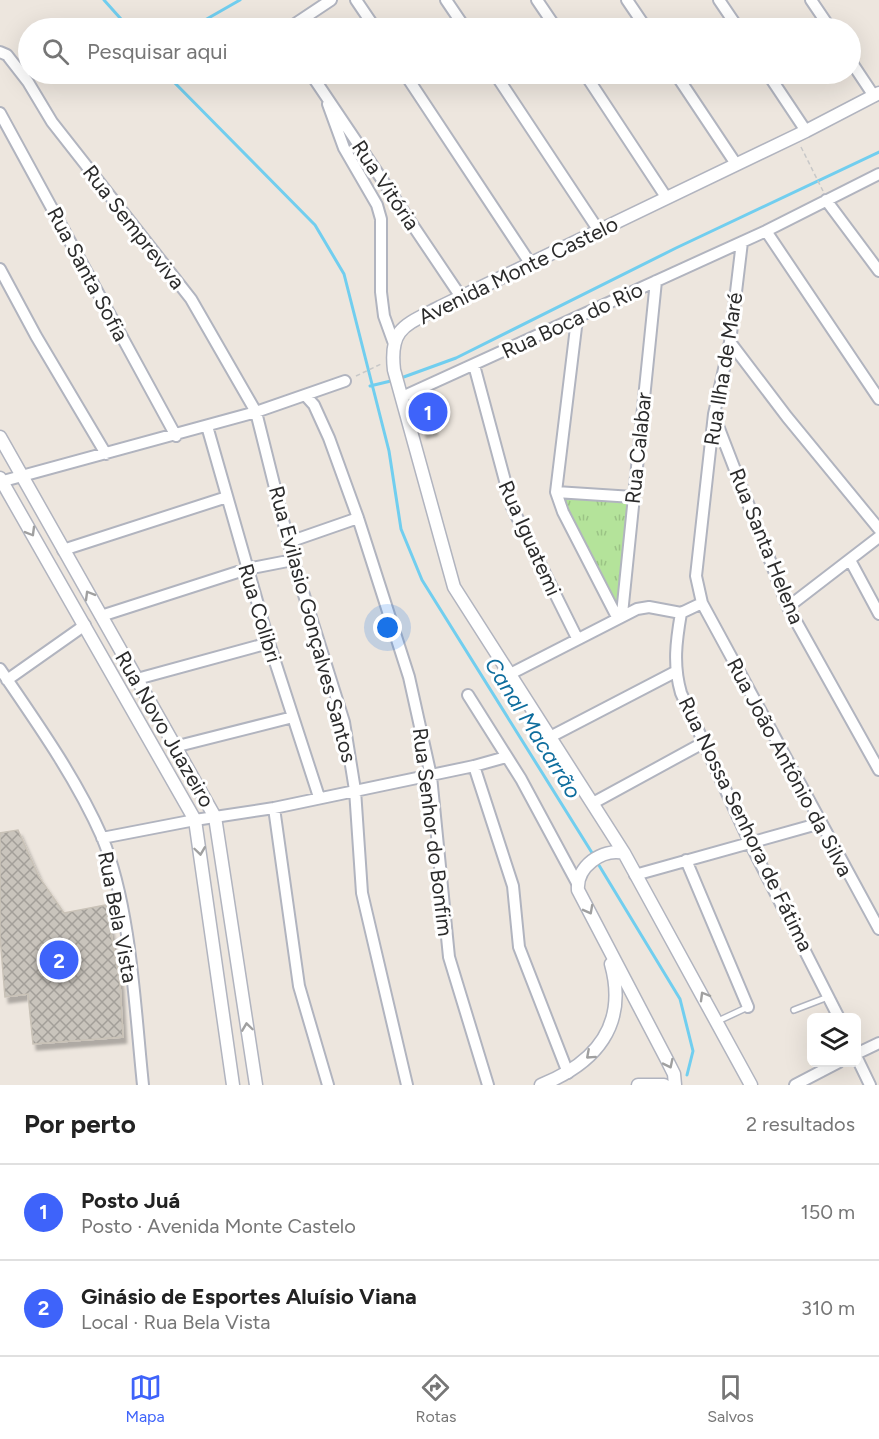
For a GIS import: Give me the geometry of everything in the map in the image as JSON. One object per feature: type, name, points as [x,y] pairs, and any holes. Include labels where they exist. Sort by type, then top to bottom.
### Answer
[{"type":"street","points":[[304,18],[332,0]]},
{"type":"street","points":[[356,0],[368,18]]},
{"type":"street","points":[[446,0],[458,18]]},
{"type":"street","points":[[537,0],[549,18]]},
{"type":"street","points":[[627,0],[639,18]]},
{"type":"street","points":[[719,0],[731,18]]},
{"type":"street","points":[[811,0],[823,18]]},
{"type":"street","name":"Rua Sempreviva","points":[[0,52],[7,55],[18,69]]},
{"type":"street","points":[[861,74],[877,95]]},
{"type":"street","name":"Rua Sempreviva","points":[[29,84],[52,122],[191,299],[256,412]]},
{"type":"street","name":"Rua Vitória","points":[[318,84],[461,297]]},
{"type":"street","points":[[412,84],[530,263]]},
{"type":"street","points":[[502,84],[598,231]]},
{"type":"street","points":[[592,84],[666,197]]},
{"type":"street","points":[[683,84],[736,164]]},
{"type":"street","points":[[774,84],[801,134]]},
{"type":"street","points":[[325,93],[338,136],[377,204],[381,219],[382,300],[393,341],[395,372],[454,586],[624,853],[751,1085]]},
{"type":"street","name":"Avenida Monte Castelo","points":[[393,341],[402,328],[461,297],[801,134],[877,95]]},
{"type":"street","name":"Rua Santa Sofia","points":[[0,113],[176,436]]},
{"type":"street","name":"Rua Boca do Rio","points":[[400,392],[474,365],[577,320],[766,231],[879,174]]},
{"type":"street","points":[[826,200],[879,271]]},
{"type":"street","points":[[766,231],[879,399]]},
{"type":"street","name":"Rua Ilha de Maré","points":[[702,603],[696,576],[714,414],[730,342],[742,242]]},
{"type":"street","points":[[0,269],[36,336],[106,454]]},
{"type":"street","name":"Rua Calabar","points":[[620,616],[656,281]]},
{"type":"street","points":[[577,320],[556,492],[563,512],[620,616]]},
{"type":"street","points":[[730,342],[787,417],[879,529]]},
{"type":"street","name":"Rua Iguatemi","points":[[474,365],[512,507],[577,638]]},
{"type":"street","points":[[1,480],[22,477],[176,436],[256,412],[350,379]]},
{"type":"street","name":"Rua Senhor do Bonfim","points":[[305,395],[316,410],[358,518],[409,677],[431,776],[449,957],[488,1085]]},
{"type":"street","name":"Rua Evilasio Gonçalves Santos","points":[[256,412],[293,560],[344,722],[355,790],[362,893],[407,1085]]},
{"type":"street","name":"Rua Santa Helena","points":[[714,414],[788,607],[879,770]]},
{"type":"street","name":"Rua Colibri","points":[[207,426],[269,643],[319,797]]},
{"type":"street","name":"Rua Novo Juazeiro","points":[[0,437],[215,817],[256,1085]]},
{"type":"street","name":"Rua Novo Juazeiro","points":[[1,480],[195,820],[233,1085]]},
{"type":"street","points":[[556,492],[633,497]]},
{"type":"street","points":[[63,549],[227,497]]},
{"type":"street","points":[[289,542],[358,518]]},
{"type":"street","points":[[788,607],[879,537]]},
{"type":"street","points":[[101,616],[247,569],[293,560]]},
{"type":"street","points":[[850,560],[879,614]]},
{"type":"street","points":[[510,674],[620,616],[649,607],[681,613],[702,603]]},
{"type":"street","name":"Rua João Antônio da Silva","points":[[702,603],[879,929]]},
{"type":"street","name":"Rua Nossa Senhora de Fátima","points":[[681,613],[675,649],[675,672],[703,743],[750,843],[837,1013]]},
{"type":"street","points":[[8,680],[85,625]]},
{"type":"street","points":[[137,679],[269,643]]},
{"type":"street","name":"Rua Bela Vista","points":[[0,669],[63,766],[102,838],[116,882],[129,951],[143,1085]]},
{"type":"street","points":[[550,737],[675,672]]},
{"type":"street","points":[[468,695],[577,882],[578,890],[667,1060],[675,1085]]},
{"type":"street","points":[[174,747],[293,717]]},
{"type":"street","points":[[593,803],[703,743]]},
{"type":"street","points":[[102,838],[274,808],[431,776],[506,757]]},
{"type":"street","points":[[474,766],[513,886],[519,947],[568,1073]]},
{"type":"street","points":[[274,808],[299,986],[328,1085]]},
{"type":"street","points":[[635,875],[821,823]]},
{"type":"street","points":[[605,854],[612,845],[611,832]]},
{"type":"street","points":[[577,882],[586,864],[605,854],[616,851],[624,853]]},
{"type":"street","points":[[686,860],[748,1007]]},
{"type":"street","points":[[541,1085],[568,1073],[597,1050],[610,1027],[615,1005],[616,981],[603,937]]},
{"type":"street","points":[[861,1052],[879,1043]]},
{"type":"street","points":[[861,1066],[870,1085]]},
{"type":"street","points":[[795,1085],[829,1067]]},
{"type":"street","points":[[638,1085],[664,1085]]},
{"type":"lane","points":[[794,1010],[830,996]]},
{"type":"lane","points":[[718,1021],[748,1007]]},
{"type":"path","points":[[801,134],[820,186]]},
{"type":"path","points":[[350,379],[374,368]]},
{"type":"green space","points":[[559,495],[629,500],[619,613]]},
{"type":"building","points":[[427,401],[434,429],[423,432],[416,403]]},
{"type":"building","points":[[18,830],[39,877],[64,913],[106,905],[120,984],[123,1037],[33,1044],[28,994],[5,997],[0,936],[0,833]]},
{"type":"waterway","points":[[104,0],[120,18]]},
{"type":"waterway","points":[[208,18],[240,0]]},
{"type":"waterway","name":"Canal Macarrão","points":[[176,84],[315,225],[344,274],[389,451],[401,529],[422,580],[594,856]]},
{"type":"waterway","points":[[401,378],[456,358],[676,248],[879,152]]},
{"type":"waterway","points":[[370,386],[395,380]]},
{"type":"waterway","name":"Canal Macarrão","points":[[597,862],[680,999],[693,1051],[687,1075]]},
{"type":"place","name":"Posto Juá","points":[[428,412]]},
{"type":"place","name":"Ginásio de Esportes Aluísio Viana","points":[[59,960]]}]
